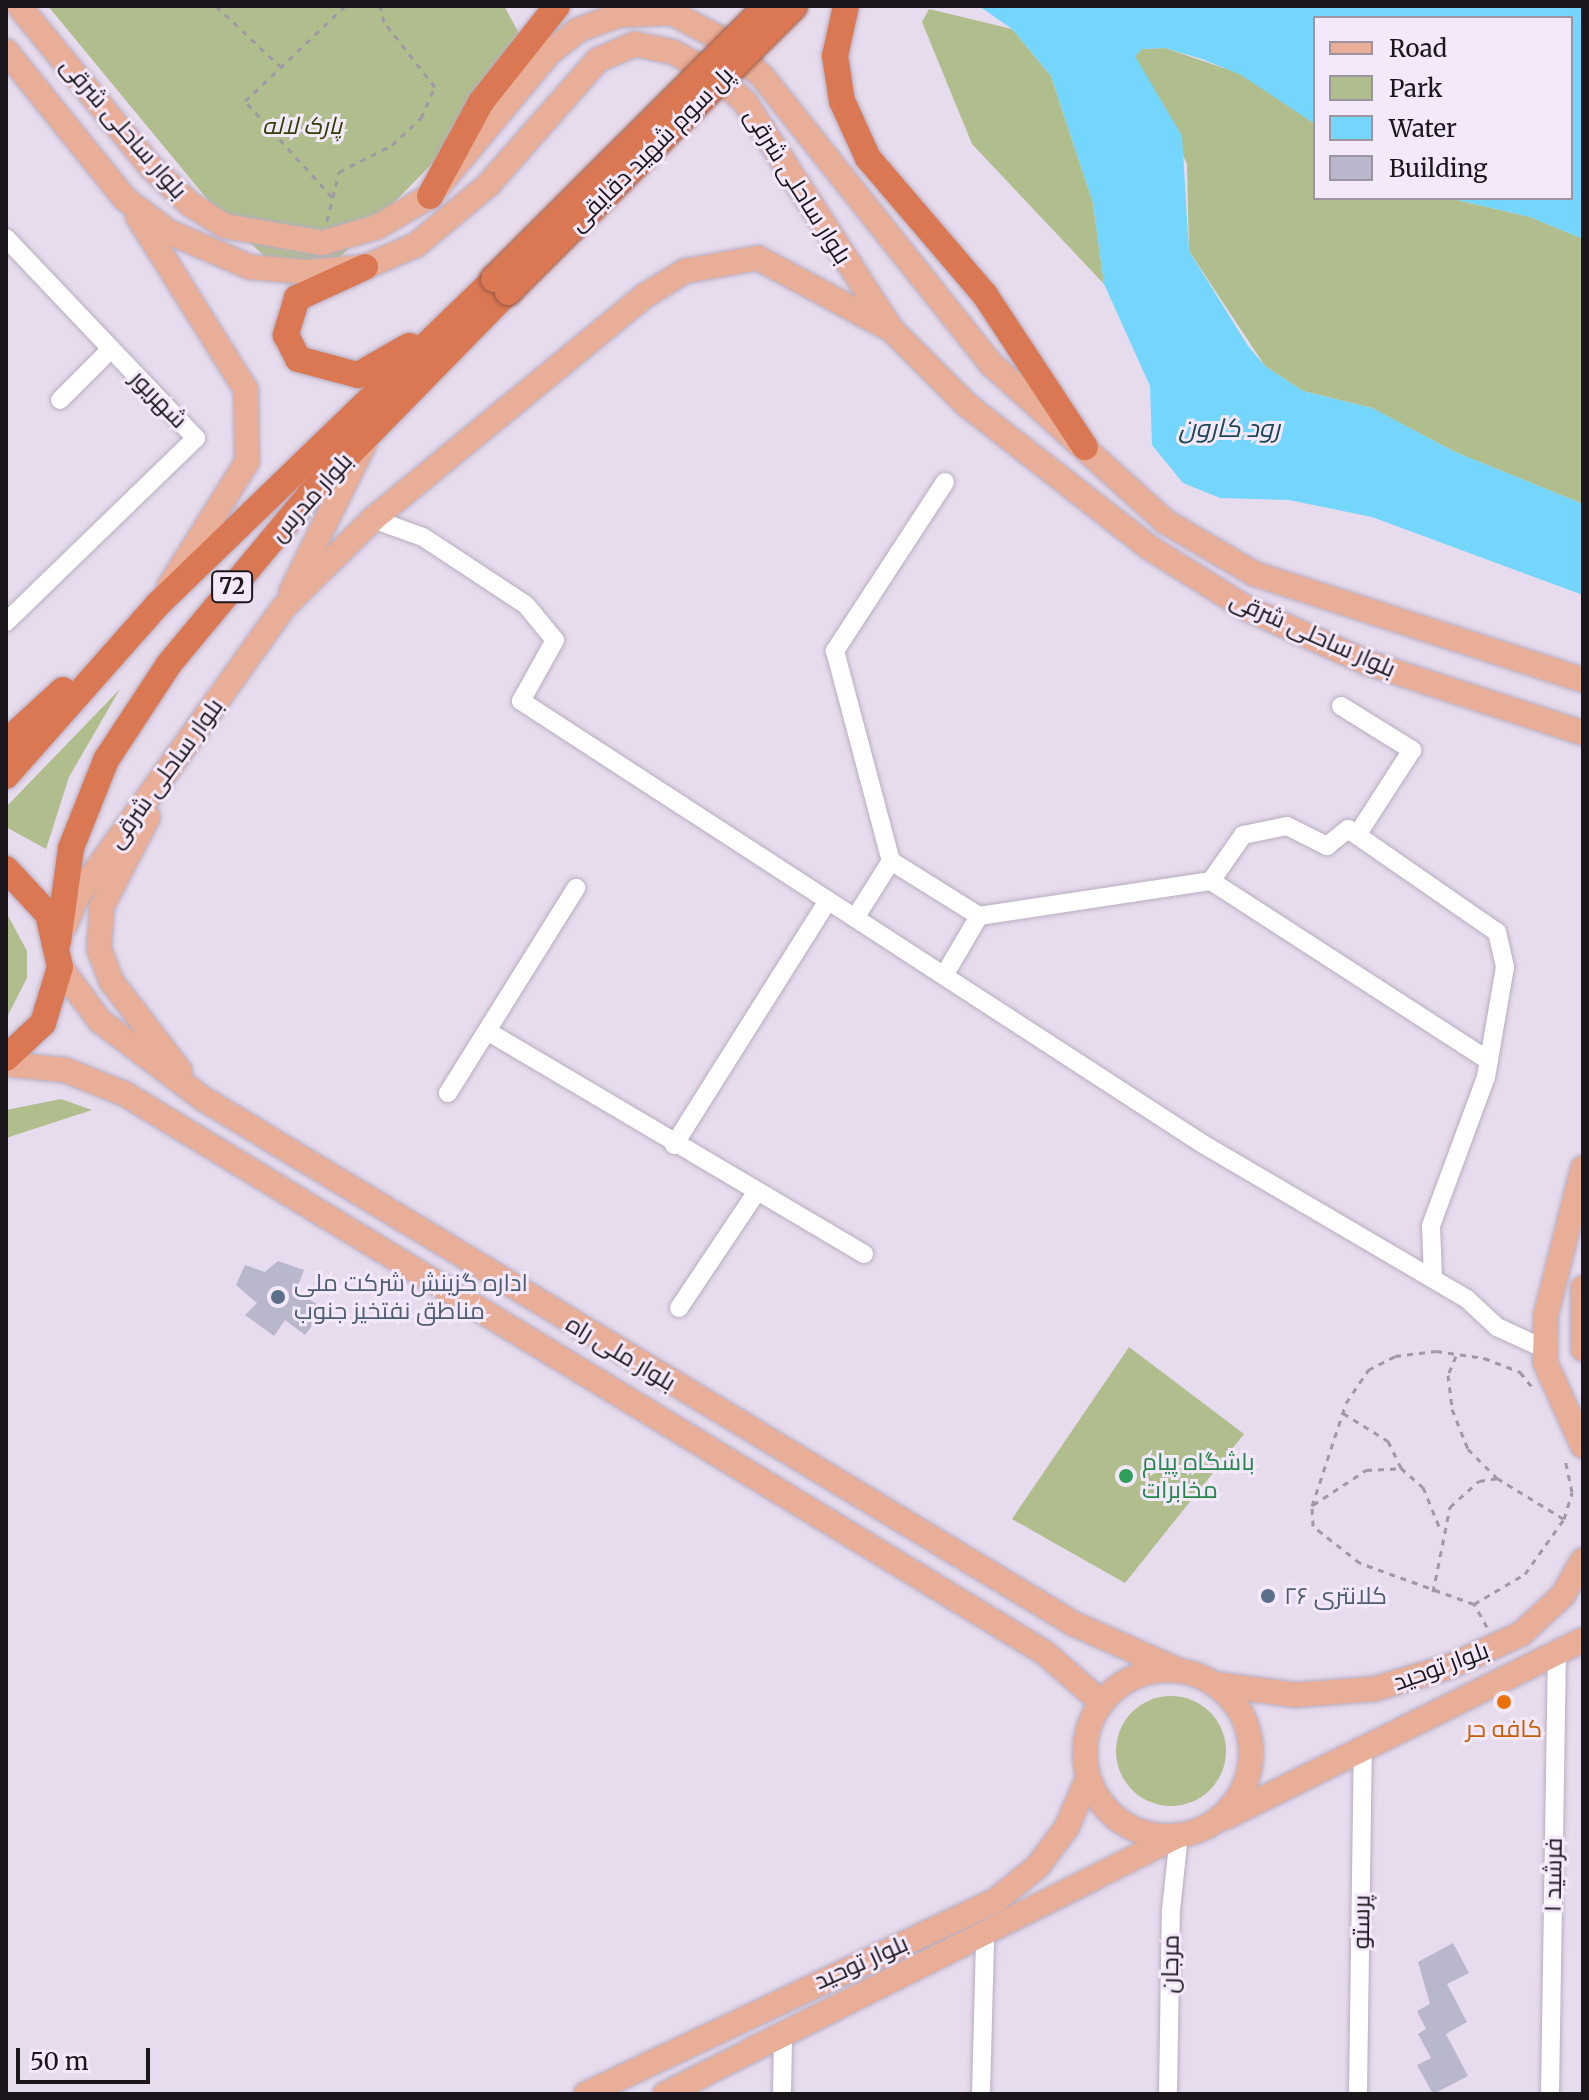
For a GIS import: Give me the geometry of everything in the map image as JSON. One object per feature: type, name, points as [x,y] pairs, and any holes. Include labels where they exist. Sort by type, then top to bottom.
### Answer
[{"type":"highway","points":[[430,196],[481,102],[557,6]]},
{"type":"highway","name":"72","points":[[501,285],[768,6]]},
{"type":"highway","name":"پل سوم شهید دقایقی","points":[[501,285],[794,6]]},
{"type":"highway","points":[[846,6],[835,56],[842,101],[868,158],[985,295],[1085,447]]},
{"type":"highway","points":[[365,267],[297,298],[286,335],[298,359],[358,375],[444,327]]},
{"type":"highway","name":"بلوار مدرس","points":[[6,776],[158,604],[444,327],[501,285]]},
{"type":"highway","name":"بلوار مدرس","points":[[59,954],[71,848],[106,760],[169,664],[310,494],[369,433],[501,285]]},
{"type":"highway","points":[[6,742],[158,604]]},
{"type":"highway","points":[[6,869],[32,890],[59,954]]},
{"type":"highway","name":"72","points":[[6,1061],[43,1023],[59,954]]},
{"type":"main road","name":"بلوار ساحلی شرقی","points":[[19,6],[151,167],[190,204],[225,226],[322,243],[377,227],[430,196],[549,53],[578,30],[619,15],[672,13],[719,38],[762,76],[991,364],[1166,522],[1255,574],[1583,680]]},
{"type":"main road","name":"بلوار ساحلی شرقی","points":[[6,51],[125,199],[185,244],[250,267],[365,267],[431,234],[488,185],[598,60],[635,44],[673,52],[714,74],[745,102],[892,330],[967,405],[1150,548],[1246,608],[1368,663],[1583,733]]},
{"type":"main road","points":[[125,199],[193,297],[246,390],[247,462],[158,604]]},
{"type":"main road","name":"بلوار ساحلی شرقی","points":[[59,954],[77,897],[283,608],[373,519],[646,295],[685,271],[758,258],[892,330]]},
{"type":"main road","points":[[283,608],[369,433]]},
{"type":"main road","points":[[1554,725],[1583,747]]},
{"type":"main road","points":[[162,778],[102,906],[99,949],[111,981],[202,1098]]},
{"type":"main road","name":"بلوار ملی راه","points":[[59,954],[100,1021],[202,1098],[1074,1624],[1175,1669]]},
{"type":"main road","name":"بلوار ملی راه","points":[[6,1061],[65,1070],[125,1094],[628,1404],[1045,1653],[1101,1702]]},
{"type":"main road","points":[[1573,1446],[1545,1349],[1546,1314],[1583,1168]]},
{"type":"main road","points":[[1583,1288],[1583,1349]]},
{"type":"main road","points":[[628,1404],[650,1371]]},
{"type":"main road","name":"بلوار توحید","points":[[1214,1684],[1295,1695],[1374,1689],[1521,1634],[1563,1595],[1583,1560]]},
{"type":"main road","name":"بلوار توحید","points":[[1216,1821],[1557,1656],[1583,1640]]},
{"type":"main road","points":[[1175,1669],[1214,1684],[1244,1717],[1252,1745],[1243,1787],[1216,1821],[1179,1835],[1141,1832],[1117,1820],[1088,1778],[1084,1751],[1101,1702],[1147,1671],[1175,1669]]},
{"type":"main road","name":"بلوار توحید","points":[[587,2094],[995,1901],[1038,1866],[1067,1827],[1088,1778]]},
{"type":"main road","name":"بلوار توحید","points":[[665,2094],[985,1936],[1179,1835]]},
{"type":"street","name":"شهریور","points":[[6,238],[196,438],[6,622]]},
{"type":"street","points":[[60,400],[111,349]]},
{"type":"street","points":[[945,482],[835,651],[891,861],[979,916],[1211,881],[1489,1061]]},
{"type":"street","points":[[373,519],[423,537],[526,605],[555,640],[521,701],[1215,1152],[1467,1299],[1497,1327],[1545,1349]]},
{"type":"street","points":[[1341,706],[1412,750],[1357,835]]},
{"type":"street","points":[[1211,881],[1243,835],[1287,826],[1327,846],[1348,829],[1497,932],[1505,967],[1489,1061],[1431,1226],[1433,1279]]},
{"type":"street","points":[[855,918],[891,861]]},
{"type":"street","points":[[448,1093],[576,888]]},
{"type":"street","points":[[674,1145],[828,900]]},
{"type":"street","points":[[945,974],[979,916]]},
{"type":"street","points":[[487,1031],[674,1145],[864,1254]]},
{"type":"street","points":[[679,1308],[756,1193]]},
{"type":"street","name":"فرشید ۱","points":[[1550,2094],[1557,1656]]},
{"type":"street","name":"پرستو","points":[[1358,2094],[1363,1750]]},
{"type":"street","name":"مرجان","points":[[1168,2094],[1171,1910],[1179,1835]]},
{"type":"street","points":[[981,2094],[985,1936]]},
{"type":"street","points":[[782,2094],[783,2036]]},
{"type":"path","points":[[216,6],[280,66]]},
{"type":"path","points":[[345,6],[245,101],[332,197],[339,172],[392,145],[421,118],[435,87],[384,22],[380,6]]},
{"type":"path","points":[[1457,1354],[1448,1375],[1452,1409],[1468,1449],[1497,1478],[1564,1519]]},
{"type":"path","points":[[1497,1645],[1474,1604],[1433,1592],[1360,1563],[1313,1526],[1312,1506],[1343,1413],[1357,1382],[1395,1356],[1457,1354],[1520,1372],[1536,1393]]},
{"type":"path","points":[[1343,1413],[1388,1441],[1401,1468],[1423,1487],[1441,1531]]},
{"type":"path","points":[[1474,1604],[1525,1574],[1564,1519],[1572,1492],[1573,1446]]},
{"type":"path","points":[[1312,1506],[1366,1470],[1401,1468]]},
{"type":"path","points":[[1433,1592],[1441,1531],[1461,1497],[1479,1481],[1497,1478]]},
{"type":"green space","name":"پارک لاله","points":[[48,6],[504,6],[534,60],[304,294],[217,211]]},
{"type":"green space","points":[[929,9],[1012,29],[1051,76],[1093,203],[1104,284],[972,144],[922,22]]},
{"type":"green space","points":[[1165,48],[1241,74],[1313,123],[1313,200],[1457,200],[1530,217],[1583,239],[1583,504],[1455,452],[1372,408],[1303,391],[1265,366],[1189,251],[1187,164],[1135,56],[1141,49]]},
{"type":"green space","points":[[120,689],[69,777],[46,849],[6,827],[6,807]]},
{"type":"green space","points":[[6,912],[27,951],[27,978],[6,1019]]},
{"type":"green space","points":[[61,1099],[92,1110],[6,1138],[6,1110]]},
{"type":"green space","name":"باشگاه پیام مخابرات","points":[[1129,1347],[1244,1434],[1125,1583],[1012,1519]]},
{"type":"green space","points":[[1171,1696],[1192,1701],[1210,1712],[1221,1730],[1226,1751],[1221,1772],[1210,1790],[1192,1801],[1171,1806],[1150,1801],[1132,1790],[1121,1772],[1116,1751],[1121,1730],[1132,1712],[1150,1701]]},
{"type":"water","name":"رود کارون","points":[[979,6],[1583,6],[1583,239],[1530,217],[1457,200],[1573,200],[1573,16],[1313,16],[1313,123],[1241,75],[1202,59],[1165,48],[1142,49],[1135,56],[1182,136],[1189,251],[1248,346],[1265,366],[1303,391],[1372,408],[1455,452],[1583,504],[1583,595],[1372,517],[1289,500],[1220,498],[1183,483],[1152,445],[1150,386],[1104,284],[1093,203],[1051,76],[1012,29]]},
{"type":"building","name":"اداره گزینش شرکت ملی مناطق نفتخیز جنوب","points":[[278,1261],[304,1270],[296,1291],[325,1309],[305,1335],[285,1320],[274,1336],[245,1315],[257,1303],[236,1285],[245,1265],[265,1272]]},
{"type":"building","points":[[1453,1943],[1469,1973],[1447,1984],[1467,2022],[1446,2034],[1468,2076],[1433,2094],[1417,2065],[1431,2058],[1418,2034],[1426,2029],[1417,2011],[1430,2004],[1418,1962]]},
{"type":"place","name":"اداره گزینش شرکت ملی مناطق نفتخیز جنوب","points":[[278,1297]]},
{"type":"place","name":"باشگاه پیام مخابرات","points":[[1126,1476]]},
{"type":"place","name":"کلانتری ۲۶","points":[[1268,1596]]},
{"type":"place","name":"کافه حر","points":[[1504,1702]]}]
